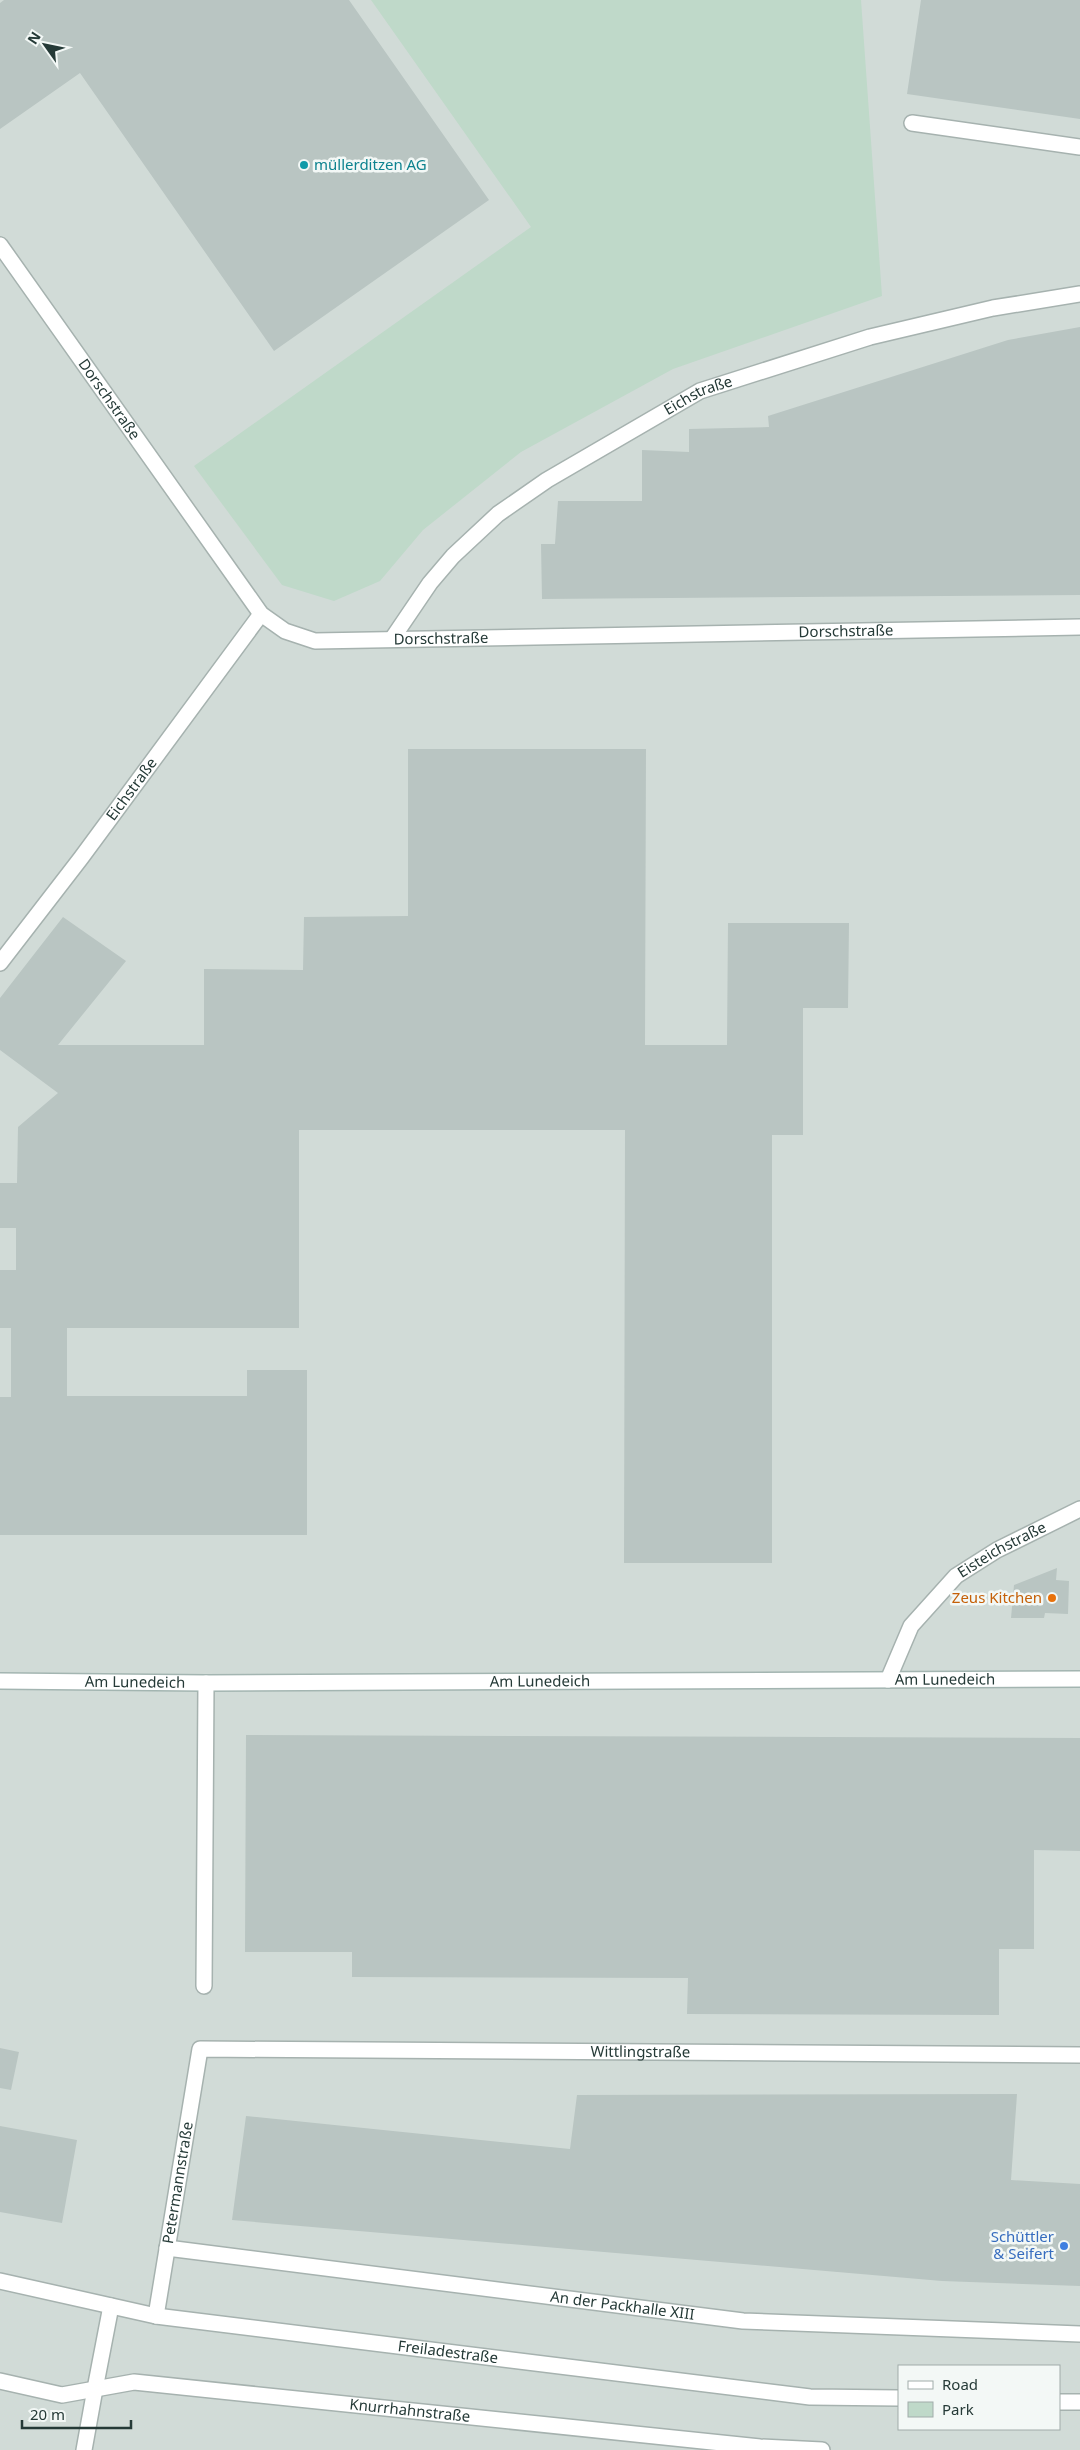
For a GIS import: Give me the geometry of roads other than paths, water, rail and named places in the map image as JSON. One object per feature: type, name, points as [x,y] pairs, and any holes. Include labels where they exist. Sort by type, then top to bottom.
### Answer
[{"type":"street","points":[[912,123],[1080,147]]},
{"type":"street","name":"Dorschstraße","points":[[0,245],[261,614],[285,631],[315,641],[1080,627]]},
{"type":"street","name":"Eichstraße","points":[[392,639],[430,583],[453,556],[498,514],[547,480],[700,391],[870,337],[993,308],[1080,294]]},
{"type":"street","name":"Eichstraße","points":[[0,963],[261,614]]},
{"type":"street","name":"Eisteichstraße","points":[[888,1680],[911,1626],[956,1576],[997,1550],[1080,1509]]},
{"type":"street","name":"Am Lunedeich","points":[[0,1681],[206,1683],[1080,1679]]},
{"type":"street","points":[[204,1986],[206,1683]]},
{"type":"street","name":"Wittlingstraße","points":[[200,2049],[1080,2055]]},
{"type":"street","name":"Petermannstraße","points":[[156,2316],[200,2049]]},
{"type":"street","name":"An der Packhalle XIII","points":[[167,2248],[744,2321],[1080,2334]]},
{"type":"street","name":"Freiladestraße","points":[[0,2281],[156,2316],[810,2397],[898,2398]]},
{"type":"street","points":[[84,2450],[111,2306]]},
{"type":"street","name":"Knurrhahnstraße","points":[[0,2381],[62,2395],[134,2382],[760,2447],[822,2450]]},
{"type":"street","points":[[1060,2402],[1080,2402]]},
{"type":"place","name":"müllerditzen AG","points":[[304,165]]},
{"type":"place","name":"Zeus Kitchen","points":[[1052,1598]]},
{"type":"place","name":"Schüttler & Seifert","points":[[1064,2246]]}]
